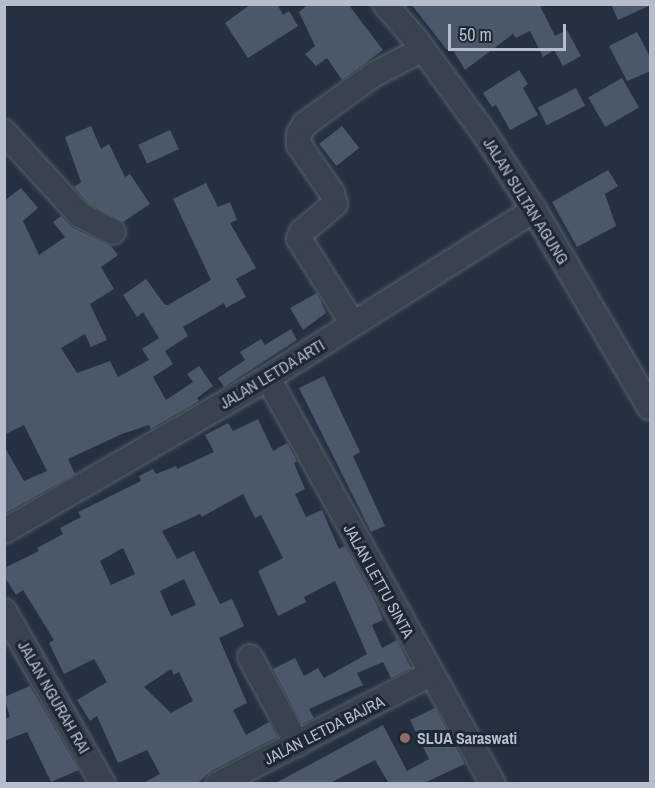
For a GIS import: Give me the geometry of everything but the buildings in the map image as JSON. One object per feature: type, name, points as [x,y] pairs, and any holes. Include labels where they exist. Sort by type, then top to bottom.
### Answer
[{"type":"street","name":"JALAN SULTAN AGUNG","points":[[385,4],[423,49],[534,210],[651,408]]},
{"type":"street","points":[[353,324],[300,239],[302,232],[335,204],[332,193],[299,146],[299,134],[305,124],[373,75],[423,49]]},
{"type":"street","points":[[4,132],[80,215],[113,232]]},
{"type":"street","name":"JALAN LETDA ARTI","points":[[4,531],[268,378],[534,210]]},
{"type":"street","name":"JALAN LETTU SINTA","points":[[268,378],[430,674],[493,783]]},
{"type":"street","name":"JALAN NGURAH RAI","points":[[4,611],[103,783]]},
{"type":"street","points":[[250,657],[297,744]]},
{"type":"street","name":"JALAN LETDA BAJRA","points":[[218,783],[430,674]]},
{"type":"place","name":"SLUA Saraswati","points":[[405,738]]}]
